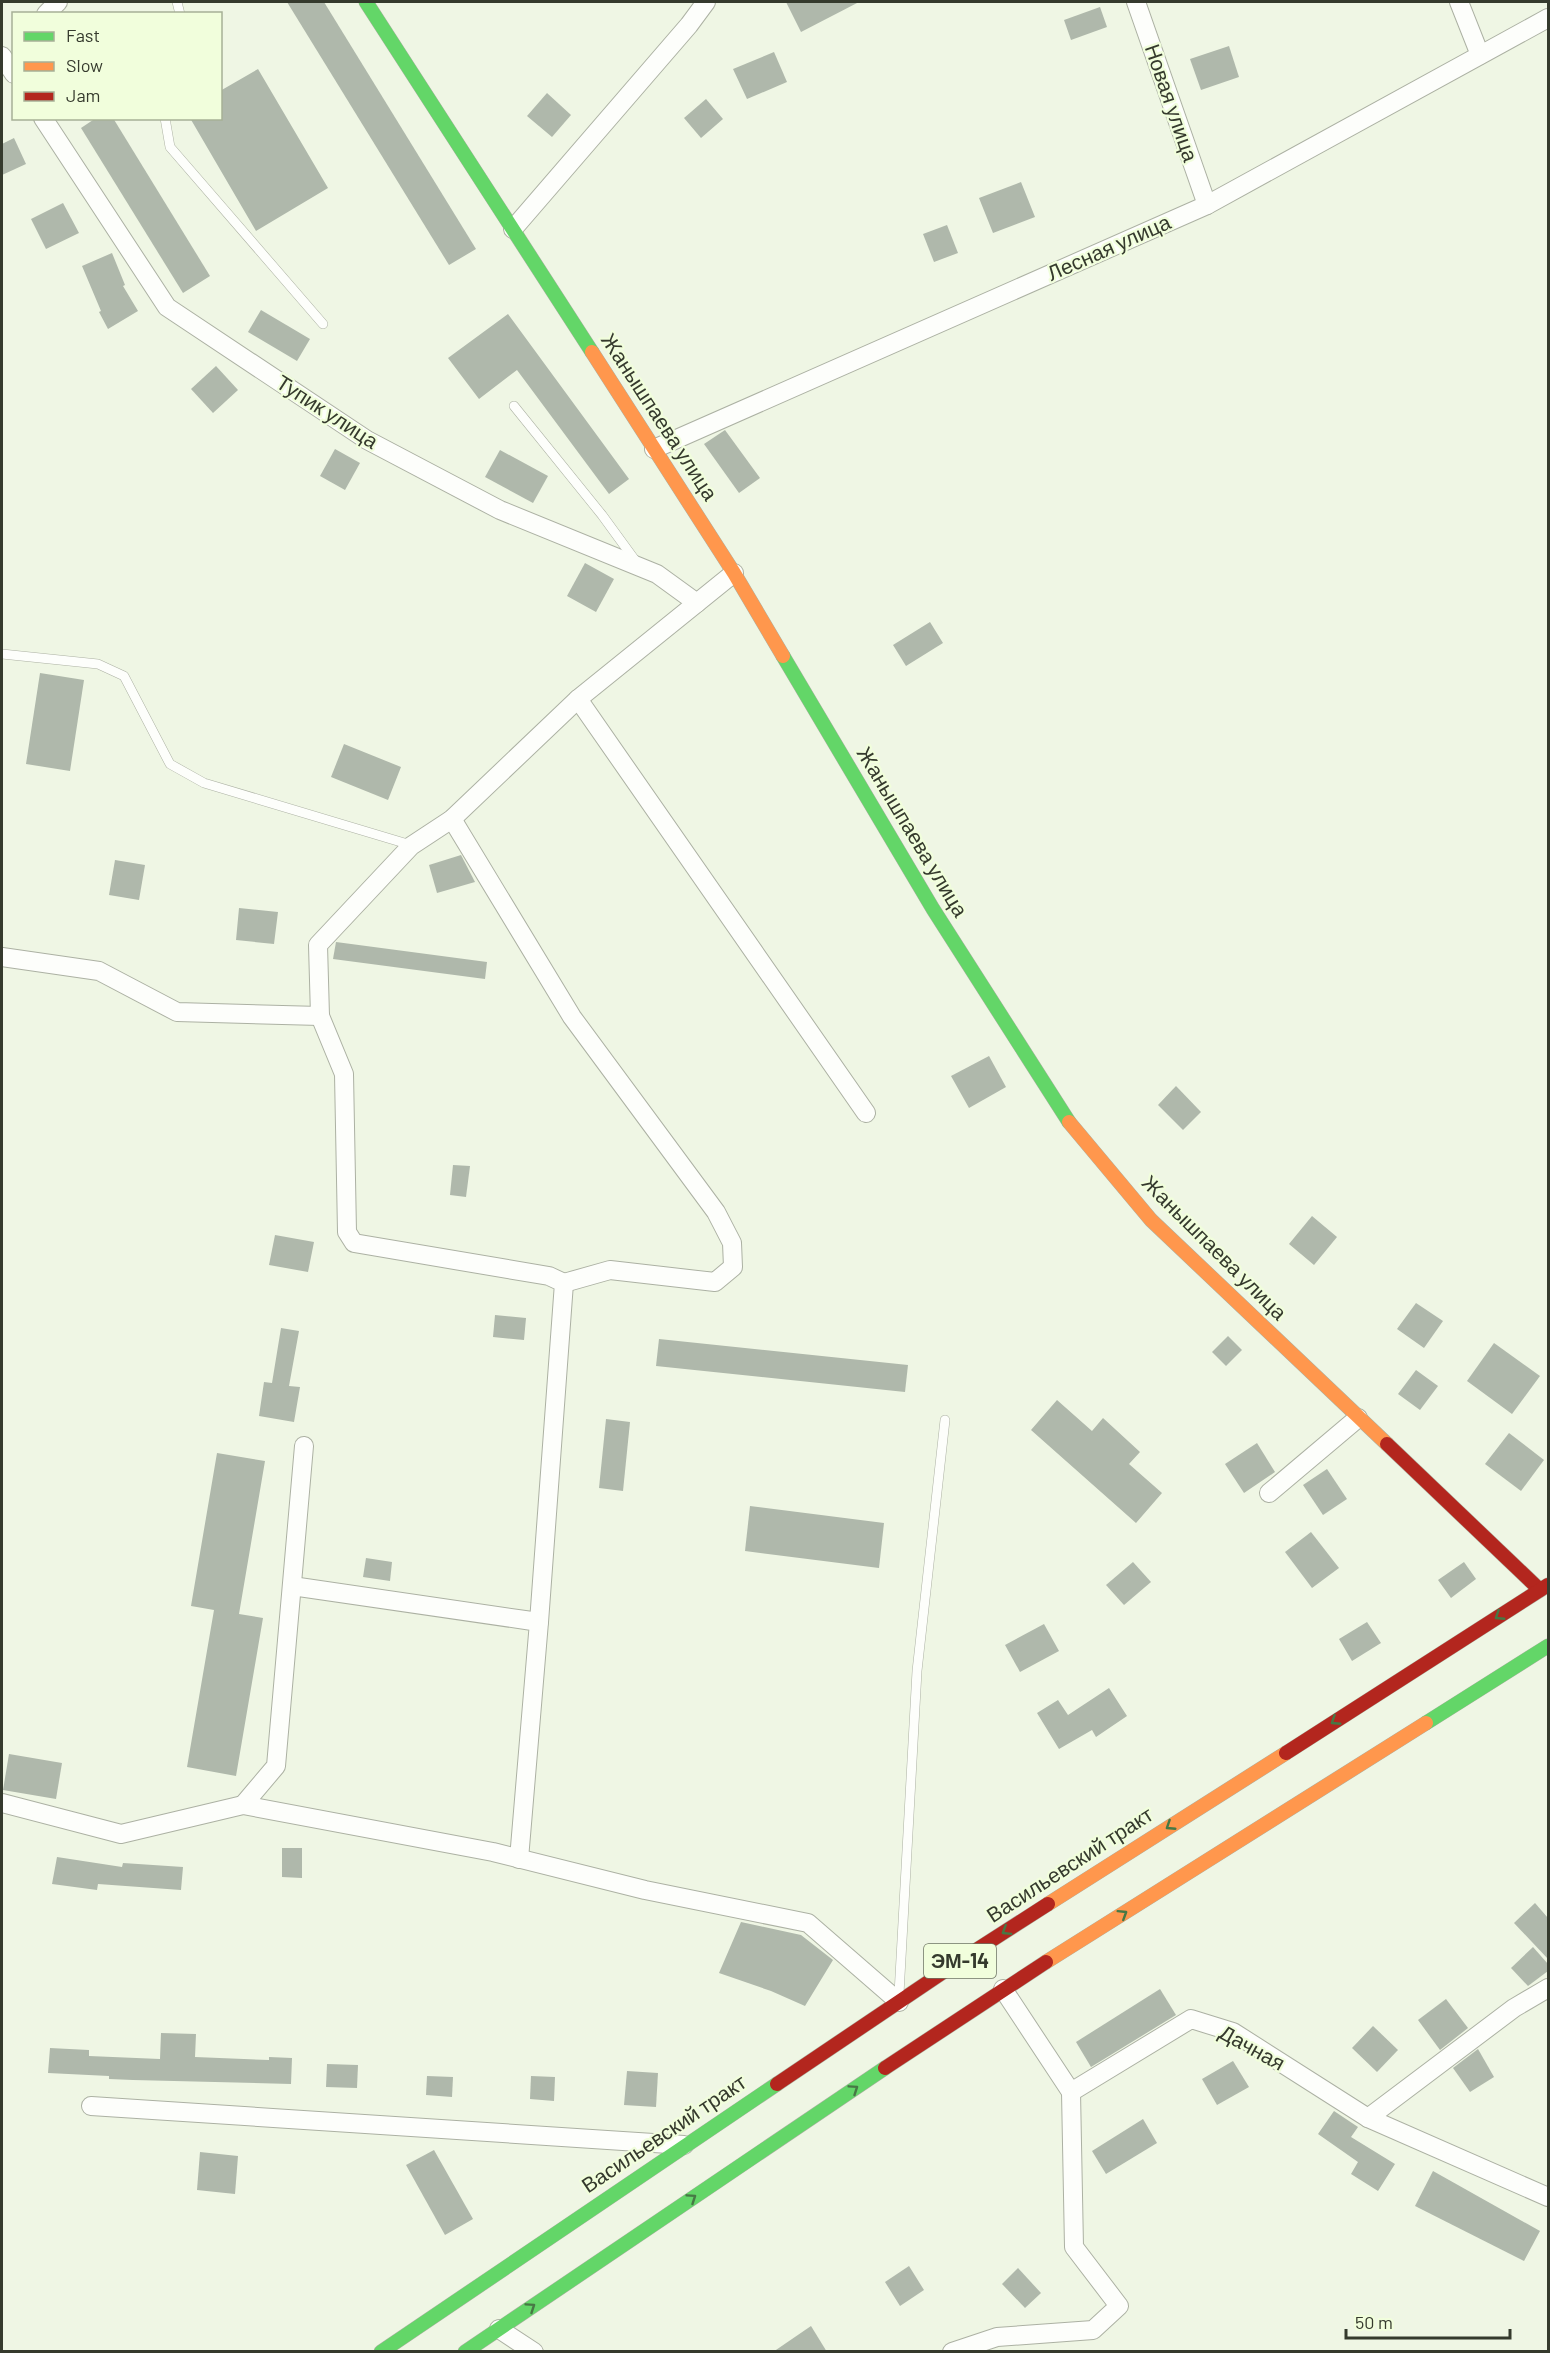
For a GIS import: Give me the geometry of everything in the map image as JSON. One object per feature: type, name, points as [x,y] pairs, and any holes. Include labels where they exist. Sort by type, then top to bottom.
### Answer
[{"type":"main road","name":"Жанышпаева улица","points":[[366,2],[734,573],[933,909],[1061,1112],[1151,1220],[1358,1418],[1544,1588]]},
{"type":"main road","name":"Васильевский тракт","points":[[381,2352],[684,2145],[899,2002],[1137,1853],[1544,1588]]},
{"type":"main road","name":"ЭМ-14","points":[[465,2352],[1088,1930],[1548,1646]]},
{"type":"street","points":[[513,229],[689,25],[706,2]]},
{"type":"street","name":"Новая улица","points":[[1136,2],[1207,205]]},
{"type":"street","points":[[1459,2],[1480,55]]},
{"type":"street","name":"Лесная улица","points":[[654,449],[1207,205],[1548,18]]},
{"type":"street","name":"Тупик улица","points":[[44,120],[167,307],[367,440],[500,510],[657,573],[697,603]]},
{"type":"street","points":[[452,819],[572,1017],[716,1212],[732,1243],[733,1267],[715,1282],[610,1270],[564,1283],[549,1276],[354,1243],[347,1232],[344,1074],[320,1016],[318,945],[411,846],[452,819],[578,699],[734,573]]},
{"type":"street","points":[[578,699],[866,1113]]},
{"type":"street","points":[[2,957],[99,971],[177,1012],[320,1016]]},
{"type":"street","points":[[519,1858],[564,1283]]},
{"type":"street","points":[[1269,1493],[1358,1418]]},
{"type":"street","points":[[243,1805],[276,1766],[304,1446]]},
{"type":"street","points":[[292,1586],[539,1622]]},
{"type":"street","points":[[2,1803],[121,1834],[243,1805],[519,1858],[645,1890],[808,1923],[899,2002]]},
{"type":"street","points":[[1368,2118],[1514,2008],[1548,1988]]},
{"type":"street","points":[[952,2352],[997,2337],[1093,2330],[1119,2307],[1074,2247],[1071,2092],[1003,1989]]},
{"type":"street","name":"Дачная","points":[[1071,2092],[1191,2019],[1233,2032],[1368,2118],[1548,2197]]},
{"type":"street","points":[[91,2106],[684,2145]]},
{"type":"street","points":[[499,2329],[534,2352]]},
{"type":"lane","points":[[165,120],[170,147],[323,324]]},
{"type":"lane","points":[[514,406],[602,515],[640,567]]},
{"type":"lane","points":[[2,654],[98,664],[124,676],[170,764],[204,783],[411,846]]},
{"type":"lane","points":[[899,2002],[917,1671],[945,1420]]},
{"type":"building","points":[[287,2],[324,2],[476,249],[449,265]]},
{"type":"building","points":[[786,2],[859,2],[801,32]]},
{"type":"building","points":[[1100,7],[1107,27],[1071,40],[1064,20]]},
{"type":"building","points":[[1229,46],[1239,77],[1201,90],[1190,59]]},
{"type":"building","points":[[774,52],[787,82],[747,99],[733,69]]},
{"type":"building","points":[[258,69],[328,188],[256,231],[191,120],[222,120],[222,90]]},
{"type":"building","points":[[547,93],[571,115],[552,137],[527,116]]},
{"type":"building","points":[[706,99],[723,119],[701,138],[684,118]]},
{"type":"building","points":[[93,120],[114,120],[210,276],[183,293],[81,128]]},
{"type":"building","points":[[14,138],[26,164],[2,175],[2,144]]},
{"type":"building","points":[[1021,182],[1035,217],[993,233],[979,198]]},
{"type":"building","points":[[63,203],[79,233],[46,249],[31,219]]},
{"type":"building","points":[[947,225],[958,253],[934,262],[923,234]]},
{"type":"building","points":[[112,253],[125,285],[123,286],[138,311],[108,329],[99,312],[101,311],[82,266]]},
{"type":"building","points":[[261,310],[310,339],[297,361],[248,332]]},
{"type":"building","points":[[508,314],[629,479],[609,494],[517,370],[479,399],[448,358]]},
{"type":"building","points":[[216,366],[238,390],[213,413],[191,389]]},
{"type":"building","points":[[725,430],[760,478],[739,493],[704,444]]},
{"type":"building","points":[[335,449],[360,463],[345,490],[320,476]]},
{"type":"building","points":[[500,450],[548,476],[533,503],[485,477]]},
{"type":"building","points":[[585,563],[614,579],[596,612],[567,596]]},
{"type":"building","points":[[930,622],[943,643],[906,666],[893,645]]},
{"type":"building","points":[[40,673],[84,680],[70,771],[26,764]]},
{"type":"building","points":[[344,744],[401,767],[388,800],[331,777]]},
{"type":"building","points":[[461,855],[475,882],[437,893],[429,865]]},
{"type":"building","points":[[115,860],[145,865],[139,900],[109,895]]},
{"type":"building","points":[[239,908],[278,912],[274,944],[236,940]]},
{"type":"building","points":[[336,942],[487,962],[485,979],[333,959]]},
{"type":"building","points":[[989,1056],[1006,1087],[969,1108],[951,1076]]},
{"type":"building","points":[[1176,1086],[1201,1112],[1183,1130],[1158,1105]]},
{"type":"building","points":[[453,1165],[470,1166],[466,1197],[450,1195]]},
{"type":"building","points":[[1312,1216],[1337,1237],[1314,1265],[1289,1244]]},
{"type":"building","points":[[275,1235],[314,1242],[308,1272],[269,1265]]},
{"type":"building","points":[[1416,1303],[1443,1321],[1424,1348],[1397,1329]]},
{"type":"building","points":[[495,1315],[526,1318],[524,1340],[493,1337]]},
{"type":"building","points":[[281,1328],[299,1331],[289,1386],[300,1387],[294,1422],[259,1416],[264,1382],[272,1383]]},
{"type":"building","points":[[1228,1336],[1242,1350],[1226,1366],[1212,1352]]},
{"type":"building","points":[[659,1339],[908,1365],[905,1392],[656,1366]]},
{"type":"building","points":[[1494,1343],[1540,1376],[1512,1414],[1467,1381]]},
{"type":"building","points":[[1416,1370],[1438,1386],[1420,1410],[1398,1394]]},
{"type":"building","points":[[1057,1400],[1092,1431],[1103,1418],[1140,1452],[1129,1464],[1162,1493],[1136,1523],[1031,1430]]},
{"type":"building","points":[[606,1419],[630,1422],[623,1491],[599,1488]]},
{"type":"building","points":[[1509,1433],[1544,1460],[1521,1491],[1485,1464]]},
{"type":"building","points":[[1257,1443],[1275,1472],[1244,1493],[1225,1464]]},
{"type":"building","points":[[217,1453],[265,1461],[239,1614],[263,1618],[236,1776],[187,1767],[214,1610],[191,1606]]},
{"type":"building","points":[[1327,1469],[1347,1499],[1323,1515],[1303,1485]]},
{"type":"building","points":[[750,1506],[884,1523],[879,1568],[745,1551]]},
{"type":"building","points":[[1311,1532],[1339,1568],[1312,1588],[1285,1552]]},
{"type":"building","points":[[366,1558],[392,1562],[390,1581],[363,1577]]},
{"type":"building","points":[[1133,1562],[1151,1582],[1124,1605],[1106,1585]]},
{"type":"building","points":[[1464,1562],[1476,1579],[1451,1598],[1438,1580]]},
{"type":"building","points":[[1367,1622],[1381,1643],[1352,1661],[1339,1639]]},
{"type":"building","points":[[1044,1624],[1059,1651],[1020,1672],[1005,1645]]},
{"type":"building","points":[[1109,1688],[1127,1716],[1096,1737],[1092,1730],[1059,1749],[1037,1713],[1058,1700],[1068,1715]]},
{"type":"building","points":[[9,1754],[62,1763],[56,1799],[3,1790]]},
{"type":"building","points":[[282,1848],[302,1848],[302,1878],[282,1877]]},
{"type":"building","points":[[57,1857],[122,1867],[123,1863],[183,1867],[181,1890],[98,1884],[97,1890],[52,1884]]},
{"type":"building","points":[[1535,1903],[1548,1918],[1548,1959],[1514,1923]]},
{"type":"building","points":[[741,1922],[801,1935],[833,1960],[805,2006],[771,1991],[719,1973]]},
{"type":"building","points":[[1533,1947],[1548,1964],[1548,1971],[1528,1986],[1511,1968]]},
{"type":"building","points":[[1160,1989],[1176,2015],[1091,2067],[1076,2042]]},
{"type":"building","points":[[1446,1999],[1468,2028],[1440,2050],[1418,2020]]},
{"type":"building","points":[[1373,2026],[1398,2050],[1377,2072],[1352,2048]]},
{"type":"building","points":[[161,2033],[196,2034],[195,2057],[269,2060],[269,2057],[292,2058],[291,2084],[109,2079],[109,2076],[48,2073],[50,2048],[89,2050],[89,2056],[160,2059]]},
{"type":"building","points":[[1478,2049],[1494,2077],[1470,2092],[1453,2068]]},
{"type":"building","points":[[1233,2061],[1249,2087],[1217,2105],[1202,2079]]},
{"type":"building","points":[[327,2064],[358,2065],[357,2088],[326,2087]]},
{"type":"building","points":[[627,2071],[658,2073],[656,2107],[624,2105]]},
{"type":"building","points":[[427,2076],[453,2077],[452,2097],[426,2095]]},
{"type":"building","points":[[531,2076],[555,2077],[554,2101],[530,2099]]},
{"type":"building","points":[[1334,2111],[1358,2127],[1351,2137],[1395,2164],[1378,2191],[1351,2174],[1358,2162],[1318,2134]]},
{"type":"building","points":[[1143,2119],[1157,2143],[1106,2174],[1092,2151]]},
{"type":"building","points":[[434,2150],[473,2219],[445,2235],[406,2165]]},
{"type":"building","points":[[200,2152],[238,2156],[235,2194],[197,2190]]},
{"type":"building","points":[[1433,2171],[1540,2231],[1524,2261],[1415,2206]]},
{"type":"building","points":[[909,2266],[924,2290],[900,2306],[885,2282]]},
{"type":"building","points":[[1018,2268],[1041,2293],[1025,2308],[1002,2284]]},
{"type":"building","points":[[811,2326],[827,2352],[773,2352]]},
{"type":"traffic: fast","points":[[366,2],[592,352]]},
{"type":"traffic: fast","points":[[783,656],[933,909],[1069,1122]]},
{"type":"traffic: fast","points":[[1426,1723],[1548,1646]]},
{"type":"traffic: fast","points":[[465,2352],[885,2068]]},
{"type":"traffic: fast","points":[[381,2352],[777,2084]]},
{"type":"traffic: slow","points":[[592,352],[734,573],[783,656]]},
{"type":"traffic: slow","points":[[1069,1122],[1151,1220],[1387,1444]]},
{"type":"traffic: slow","points":[[1046,1962],[1426,1723]]},
{"type":"traffic: slow","points":[[1048,1904],[1286,1753]]},
{"type":"traffic: jam","points":[[1387,1444],[1540,1590]]},
{"type":"traffic: jam","points":[[1286,1753],[1548,1585]]},
{"type":"traffic: jam","points":[[777,2084],[1048,1904]]},
{"type":"traffic: jam","points":[[885,2068],[1046,1962]]}]
